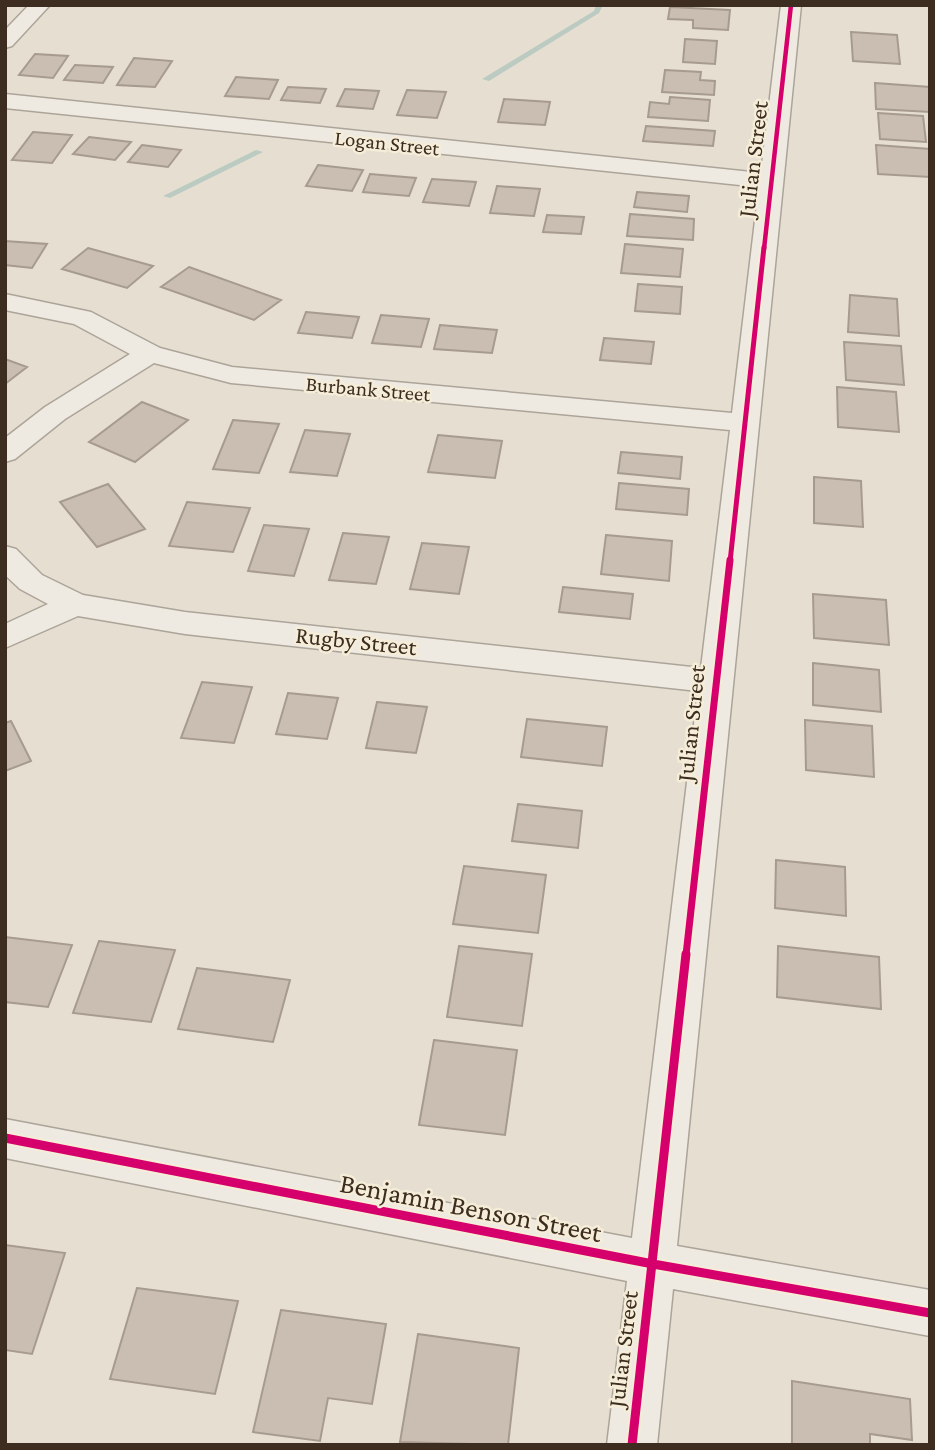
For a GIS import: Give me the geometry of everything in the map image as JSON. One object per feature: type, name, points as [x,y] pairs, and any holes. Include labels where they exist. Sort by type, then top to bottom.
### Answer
[{"type":"street","points":[[5,42],[40,5]]},
{"type":"street","name":"Julian Street","points":[[632,1445],[791,5]]},
{"type":"street","name":"Logan Street","points":[[5,102],[770,181]]},
{"type":"street","name":"Burbank Street","points":[[5,302],[82,318],[150,354],[231,375],[744,423]]},
{"type":"street","points":[[5,453],[55,413],[150,354]]},
{"type":"street","name":"Rugby Street","points":[[5,556],[31,582],[75,604],[185,623],[715,681]]},
{"type":"street","points":[[5,637],[75,604]]},
{"type":"street","name":"Benjamin Benson Street","points":[[5,1138],[653,1264],[930,1313]]},
{"type":"building","points":[[670,7],[730,10],[728,30],[693,28],[693,20],[668,19]]},
{"type":"building","points":[[851,32],[897,35],[900,64],[853,61]]},
{"type":"building","points":[[685,39],[717,41],[715,64],[683,62]]},
{"type":"building","points":[[35,54],[68,56],[53,78],[19,75]]},
{"type":"building","points":[[134,58],[172,61],[155,87],[117,85]]},
{"type":"building","points":[[75,65],[113,67],[103,83],[64,80]]},
{"type":"building","points":[[665,70],[701,72],[700,80],[715,81],[714,95],[662,92]]},
{"type":"building","points":[[236,77],[278,80],[269,99],[225,96]]},
{"type":"building","points":[[875,83],[930,87],[930,112],[876,109]]},
{"type":"building","points":[[288,87],[326,89],[320,103],[281,100]]},
{"type":"building","points":[[345,89],[379,91],[373,109],[337,106]]},
{"type":"building","points":[[407,90],[446,92],[437,118],[397,115]]},
{"type":"building","points":[[670,97],[710,100],[708,121],[648,117],[650,102],[669,104]]},
{"type":"building","points":[[504,99],[550,102],[545,125],[498,122]]},
{"type":"building","points":[[878,113],[923,116],[926,142],[880,139]]},
{"type":"building","points":[[646,126],[715,131],[713,146],[643,141]]},
{"type":"building","points":[[33,132],[72,135],[52,163],[12,160]]},
{"type":"building","points":[[89,137],[131,142],[115,160],[73,154]]},
{"type":"building","points":[[142,145],[181,150],[168,167],[128,162]]},
{"type":"building","points":[[876,145],[930,149],[930,177],[878,174]]},
{"type":"building","points":[[318,165],[363,170],[352,191],[306,186]]},
{"type":"building","points":[[370,174],[416,178],[409,196],[363,192]]},
{"type":"building","points":[[432,179],[476,182],[469,206],[423,202]]},
{"type":"building","points":[[497,186],[540,189],[534,216],[490,213]]},
{"type":"building","points":[[637,192],[689,196],[687,212],[634,207]]},
{"type":"building","points":[[630,214],[694,219],[693,240],[627,236]]},
{"type":"building","points":[[547,215],[584,217],[581,234],[543,232]]},
{"type":"building","points":[[5,241],[47,244],[32,268],[5,265]]},
{"type":"building","points":[[625,244],[683,249],[680,277],[621,273]]},
{"type":"building","points":[[88,248],[153,266],[127,288],[62,269]]},
{"type":"building","points":[[189,267],[281,300],[254,320],[161,287]]},
{"type":"building","points":[[638,284],[682,287],[680,314],[635,311]]},
{"type":"building","points":[[850,295],[897,299],[899,336],[848,332]]},
{"type":"building","points":[[306,312],[359,317],[352,338],[298,333]]},
{"type":"building","points":[[381,315],[429,319],[421,347],[372,343]]},
{"type":"building","points":[[440,325],[497,330],[492,353],[434,349]]},
{"type":"building","points":[[604,338],[654,342],[651,364],[600,360]]},
{"type":"building","points":[[844,342],[901,346],[904,385],[846,380]]},
{"type":"building","points":[[5,359],[27,367],[5,384]]},
{"type":"building","points":[[837,387],[896,392],[899,432],[838,427]]},
{"type":"building","points":[[142,402],[188,420],[135,462],[89,442]]},
{"type":"building","points":[[233,420],[279,424],[259,473],[213,469]]},
{"type":"building","points":[[305,430],[350,434],[337,476],[290,472]]},
{"type":"building","points":[[438,435],[502,441],[495,478],[428,472]]},
{"type":"building","points":[[621,452],[682,457],[680,479],[618,473]]},
{"type":"building","points":[[814,477],[861,481],[863,527],[814,523]]},
{"type":"building","points":[[619,483],[689,489],[687,515],[616,509]]},
{"type":"building","points":[[108,484],[145,529],[97,547],[60,502]]},
{"type":"building","points":[[187,502],[250,508],[233,552],[169,546]]},
{"type":"building","points":[[264,525],[309,529],[294,576],[248,571]]},
{"type":"building","points":[[343,533],[389,537],[376,584],[329,580]]},
{"type":"building","points":[[606,535],[672,541],[669,581],[601,574]]},
{"type":"building","points":[[422,543],[469,547],[459,594],[410,589]]},
{"type":"building","points":[[563,587],[633,594],[630,619],[559,612]]},
{"type":"building","points":[[813,594],[886,600],[889,645],[814,638]]},
{"type":"building","points":[[813,663],[879,670],[881,712],[813,705]]},
{"type":"building","points":[[202,682],[252,687],[234,743],[181,738]]},
{"type":"building","points":[[288,693],[338,698],[327,739],[276,734]]},
{"type":"building","points":[[377,702],[427,707],[416,753],[366,748]]},
{"type":"building","points":[[527,719],[607,727],[602,766],[521,757]]},
{"type":"building","points":[[805,720],[872,726],[874,777],[806,770]]},
{"type":"building","points":[[11,721],[31,761],[5,771],[5,723]]},
{"type":"building","points":[[518,804],[582,811],[578,848],[512,841]]},
{"type":"building","points":[[776,860],[845,867],[846,916],[775,908]]},
{"type":"building","points":[[464,866],[546,875],[538,933],[453,924]]},
{"type":"building","points":[[5,937],[72,945],[48,1007],[5,1002]]},
{"type":"building","points":[[99,941],[175,950],[151,1022],[73,1013]]},
{"type":"building","points":[[459,946],[532,954],[522,1026],[447,1017]]},
{"type":"building","points":[[778,946],[879,957],[881,1009],[777,997]]},
{"type":"building","points":[[197,968],[290,980],[273,1042],[178,1029]]},
{"type":"building","points":[[434,1040],[517,1050],[505,1135],[419,1125]]},
{"type":"building","points":[[5,1245],[65,1253],[32,1354],[5,1350]]},
{"type":"building","points":[[137,1288],[238,1301],[215,1394],[110,1379]]},
{"type":"building","points":[[281,1310],[386,1324],[372,1404],[328,1398],[320,1441],[253,1432]]},
{"type":"building","points":[[418,1334],[519,1348],[508,1445],[400,1442]]},
{"type":"building","points":[[792,1381],[910,1399],[912,1440],[870,1434],[870,1445],[792,1445]]},
{"type":"waterway","points":[[486,79],[597,12],[600,5]]},
{"type":"waterway","points":[[167,196],[259,152]]},
{"type":"cycle path","points":[[632,1445],[791,5]]},
{"type":"cycle path","points":[[5,1138],[653,1264],[930,1313]]}]
